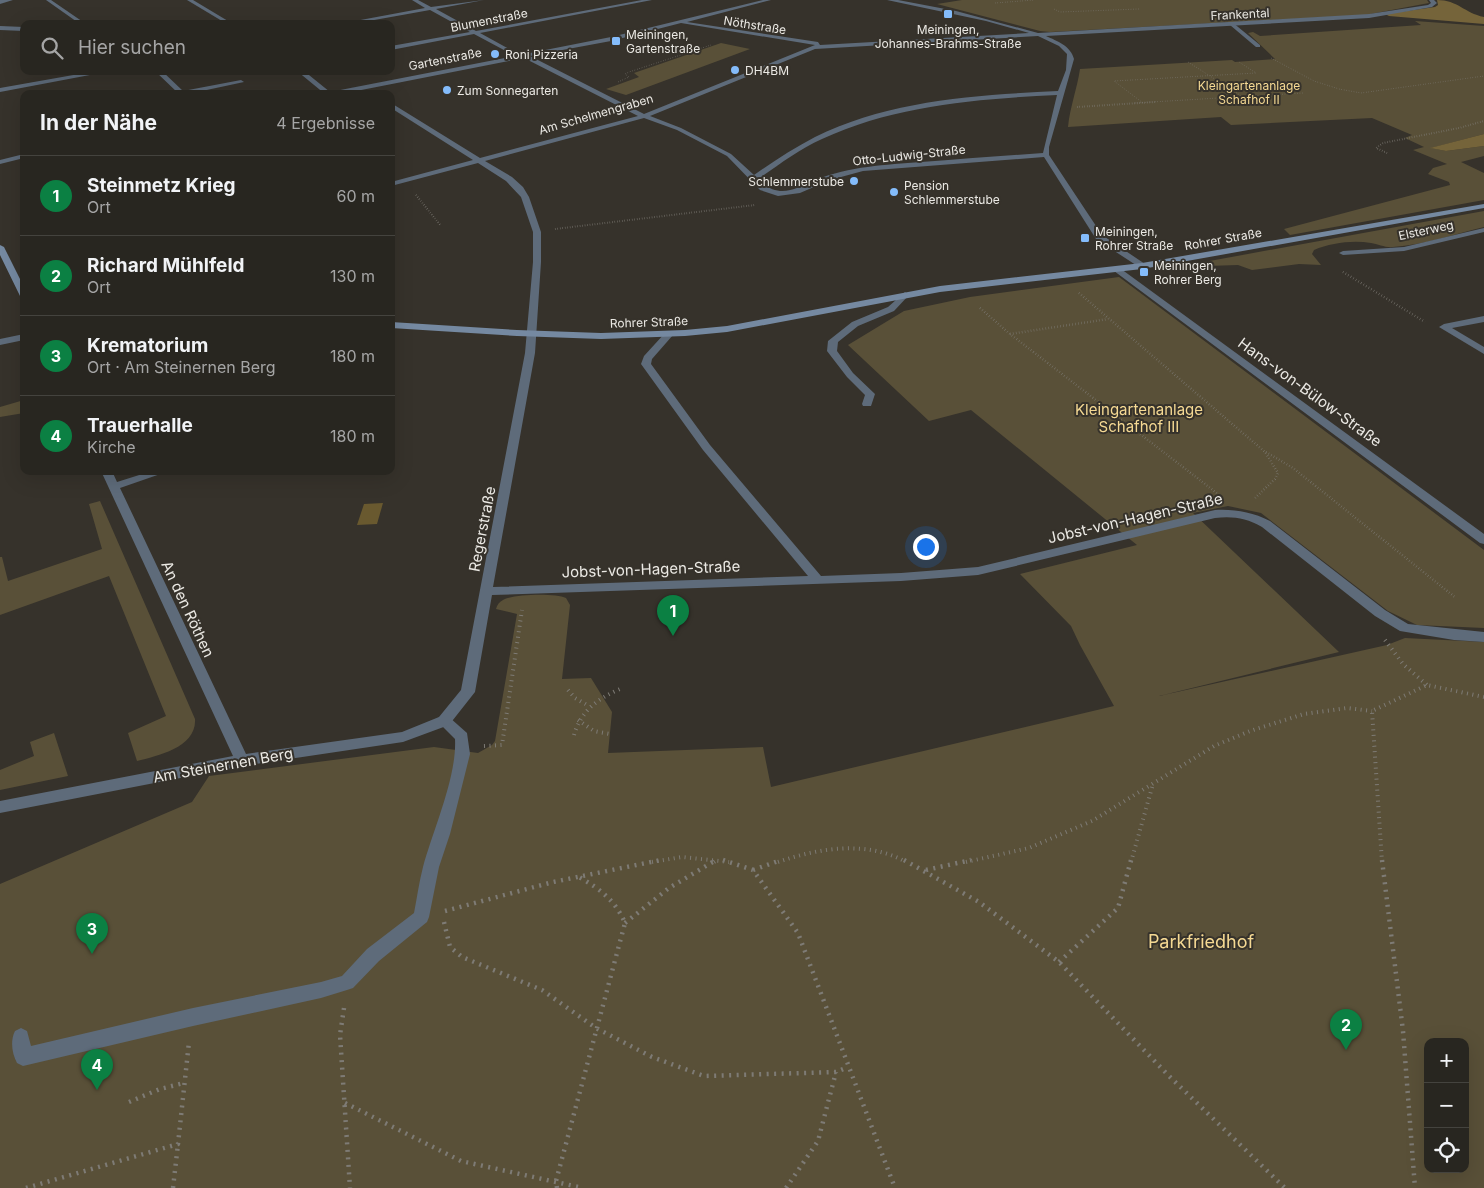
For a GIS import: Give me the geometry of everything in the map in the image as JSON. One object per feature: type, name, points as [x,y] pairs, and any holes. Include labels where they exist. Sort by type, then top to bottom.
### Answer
[{"type":"main road","name":"Rohrer Straße","points":[[395,325],[531,334],[668,335],[727,330],[905,295],[1142,266],[1484,206]]},
{"type":"main road","points":[[0,247],[20,279]]},
{"type":"street","points":[[0,2],[11,0]]},
{"type":"street","points":[[48,0],[78,20]]},
{"type":"street","points":[[189,0],[224,20]]},
{"type":"street","points":[[414,0],[644,116],[679,129],[714,147],[729,155],[763,188],[778,194]]},
{"type":"street","points":[[365,20],[482,0]]},
{"type":"street","name":"Blumenstraße","points":[[395,47],[650,0]]},
{"type":"street","name":"Gartenstraße","points":[[349,90],[611,39],[769,0]]},
{"type":"street","points":[[889,0],[994,21],[1041,35],[1065,47],[1070,53],[1071,63],[1060,93],[1046,147],[1046,155],[1099,237],[1142,266]]},
{"type":"street","name":"Frankental","points":[[1041,35],[1370,16],[1430,6],[1434,3],[1431,0]]},
{"type":"street","name":"Nöthstraße","points":[[680,22],[828,46]]},
{"type":"street","points":[[1232,24],[1258,46]]},
{"type":"street","points":[[0,28],[20,29]]},
{"type":"street","name":"Am Schelmengraben","points":[[395,183],[644,116],[814,47],[1041,35]]},
{"type":"street","points":[[0,90],[85,75]]},
{"type":"street","points":[[162,75],[179,90]]},
{"type":"street","points":[[305,75],[325,90]]},
{"type":"street","points":[[198,90],[241,82]]},
{"type":"street","points":[[363,87],[367,90]]},
{"type":"street","points":[[754,178],[790,154],[822,138],[888,115],[961,100],[1060,93]]},
{"type":"street","name":"Regerstraße","points":[[395,107],[509,178],[520,189],[529,205],[537,232],[537,262],[530,353],[468,692],[444,721]]},
{"type":"street","name":"Otto-Ludwig-Straße","points":[[778,194],[797,190],[827,178],[863,169],[1046,155]]},
{"type":"street","points":[[0,162],[20,157]]},
{"type":"street","name":"Elsterweg","points":[[1344,253],[1404,249],[1484,230]]},
{"type":"street","name":"Hans-von-Bülow-Straße","points":[[1117,269],[1484,540]]},
{"type":"street","points":[[867,404],[870,394],[850,375],[832,351],[833,341],[855,324],[891,309],[905,295]]},
{"type":"street","points":[[1444,327],[1484,319]]},
{"type":"street","points":[[1444,327],[1484,351]]},
{"type":"street","points":[[668,335],[647,358],[646,364],[662,389],[738,486],[817,579]]},
{"type":"street","points":[[0,342],[20,338]]},
{"type":"street","name":"An den Röthen","points":[[108,475],[242,760]]},
{"type":"street","points":[[113,487],[151,475]]},
{"type":"street","name":"Jobst-von-Hagen-Straße","points":[[486,591],[901,577],[978,571],[1215,514],[1250,511],[1391,621],[1404,628],[1426,632],[1484,636]]},
{"type":"street","points":[[21,1038],[24,1057],[193,1017],[321,990],[347,982],[373,955],[420,917],[431,867],[442,834],[463,754],[462,737],[444,721]]},
{"type":"street","name":"Am Steinernen Berg","points":[[0,807],[242,760],[403,737],[444,721]]},
{"type":"path","points":[[1054,9],[1060,12],[1140,9]]},
{"type":"path","points":[[592,89],[625,80],[630,77],[625,74],[629,72],[712,45]]},
{"type":"path","points":[[1258,46],[1280,63],[1346,92],[1371,92],[1484,76]]},
{"type":"path","points":[[1188,62],[1243,97]]},
{"type":"path","points":[[1143,103],[1114,81],[1256,72],[1239,62]]},
{"type":"path","points":[[1071,107],[1303,93]]},
{"type":"path","points":[[1386,153],[1376,148],[1383,143],[1459,128],[1484,121]]},
{"type":"path","points":[[404,180],[441,226]]},
{"type":"path","points":[[537,232],[756,205],[778,194]]},
{"type":"path","points":[[1341,271],[1431,325],[1444,327]]},
{"type":"path","points":[[1059,276],[1265,452],[1292,468],[1456,598]]},
{"type":"path","points":[[980,308],[1010,334],[1230,504],[1250,511],[1275,479],[1278,473],[1265,452]]},
{"type":"path","points":[[1010,334],[1109,319]]},
{"type":"path","points":[[463,754],[477,746],[502,745],[523,590]]},
{"type":"path","points":[[1384,638],[1387,645],[1403,664],[1427,685],[1484,697]]},
{"type":"path","points":[[925,870],[1029,848],[1092,822],[1214,746],[1268,725],[1304,714],[1347,708],[1372,711],[1427,685]]},
{"type":"path","points":[[574,735],[578,720],[589,706],[602,696],[620,689]]},
{"type":"path","points":[[568,690],[575,698],[589,706]]},
{"type":"path","points":[[1372,711],[1380,843],[1403,1031],[1415,1188]]},
{"type":"path","points":[[578,720],[594,731],[610,734]]},
{"type":"path","points":[[1059,962],[1118,908],[1153,783]]},
{"type":"path","points":[[753,870],[797,854],[820,850],[845,847],[891,853],[925,870],[979,902],[1059,962],[1169,1076],[1285,1188]]},
{"type":"path","points":[[848,1067],[836,1072],[704,1076],[652,1056],[596,1028],[542,990],[462,957],[450,947],[442,912],[579,876],[630,865],[682,857],[736,863],[753,870],[798,932],[895,1188]]},
{"type":"path","points":[[625,923],[688,874],[717,860]]},
{"type":"path","points":[[557,1188],[556,1181],[625,923],[619,907],[604,892],[579,876]]},
{"type":"path","points":[[347,982],[340,1035],[346,1103],[350,1188]]},
{"type":"path","points":[[173,1188],[193,1017]]},
{"type":"path","points":[[786,1188],[818,1141],[836,1072]]},
{"type":"path","points":[[129,1102],[160,1089],[184,1083]]},
{"type":"path","points":[[346,1103],[461,1161],[583,1188]]},
{"type":"path","points":[[26,1188],[178,1144]]},
{"type":"green space","points":[[962,0],[1427,0],[1429,3],[1365,15],[1050,32],[937,4]]},
{"type":"green space","name":"Kleingartenanlage Schafhof II","points":[[1415,21],[1484,26],[1484,134],[1431,148],[1446,151],[1484,146],[1484,156],[1461,162],[1484,173],[1484,200],[1290,235],[1284,229],[1450,185],[1449,182],[1428,174],[1433,168],[1447,164],[1413,150],[1424,147],[1405,138],[1412,135],[1372,118],[1231,125],[1221,117],[1068,127],[1080,69],[1275,59],[1248,33],[1253,32],[1260,36],[1421,25]]},
{"type":"green space","points":[[721,43],[750,49],[626,95],[606,89],[639,77],[634,73]]},
{"type":"green space","points":[[1484,211],[1484,227],[1428,242],[1390,247],[1364,242],[1349,242],[1314,250],[1312,254],[1321,265],[1299,264],[1252,270],[1238,265],[1207,266],[1204,262]]},
{"type":"green space","name":"Parkfriedhof","points":[[1119,277],[1484,550],[1484,628],[1417,625],[1388,611],[1261,513],[1228,506],[1193,513],[1339,652],[1159,696],[1387,645],[1405,638],[1484,642],[1484,1188],[0,1188],[0,884],[192,802],[209,776],[434,747],[478,753],[492,745],[495,741],[517,614],[496,609],[503,600],[516,596],[534,595],[553,595],[566,598],[570,605],[562,679],[591,678],[612,712],[608,753],[763,747],[771,787],[1114,706],[1071,626],[1020,574],[1137,545],[971,410],[929,421],[848,345],[904,311],[970,297]]},
{"type":"green space","points":[[20,401],[20,414],[0,417],[0,407]]},
{"type":"green space","points":[[100,501],[195,719],[194,729],[190,737],[175,749],[137,761],[128,733],[166,716],[109,576],[0,615],[0,557],[2,557],[8,581],[102,549],[89,504]]},
{"type":"green space","points":[[54,733],[68,776],[0,790],[0,770],[34,756],[30,742]]},
{"type":"shaded area","points":[[1437,0],[1456,4],[1471,13],[1484,17],[1484,24],[1389,16],[1385,14],[1435,7],[1438,5]]},
{"type":"shaded area","points":[[1484,134],[1484,146],[1446,151],[1430,148]]},
{"type":"shaded area","points":[[383,503],[377,524],[357,525],[364,504]]},
{"type":"place","name":"Meiningen, Johannes-Brahms-Straße","points":[[948,14]]},
{"type":"place","name":"Meiningen, Gartenstraße","points":[[616,41]]},
{"type":"place","name":"Roni Pizzeria","points":[[495,54]]},
{"type":"place","name":"DH4BM","points":[[735,70]]},
{"type":"place","name":"Zum Sonnegarten","points":[[447,90]]},
{"type":"place","name":"Schlemmerstube","points":[[854,181]]},
{"type":"place","name":"Pension Schlemmerstube","points":[[894,192]]},
{"type":"place","name":"Meiningen, Rohrer Straße","points":[[1085,238]]},
{"type":"place","name":"Meiningen, Rohrer Berg","points":[[1144,272]]},
{"type":"place","name":"Steinmetz Krieg","points":[[673,636]]},
{"type":"place","name":"Krematorium","points":[[92,954]]},
{"type":"place","name":"Richard Mühlfeld","points":[[1346,1050]]},
{"type":"place","name":"Trauerhalle","points":[[97,1090]]},
{"type":"park label","name":"Kleingartenanlage Schafhof III","points":[[1139,418]]}]
